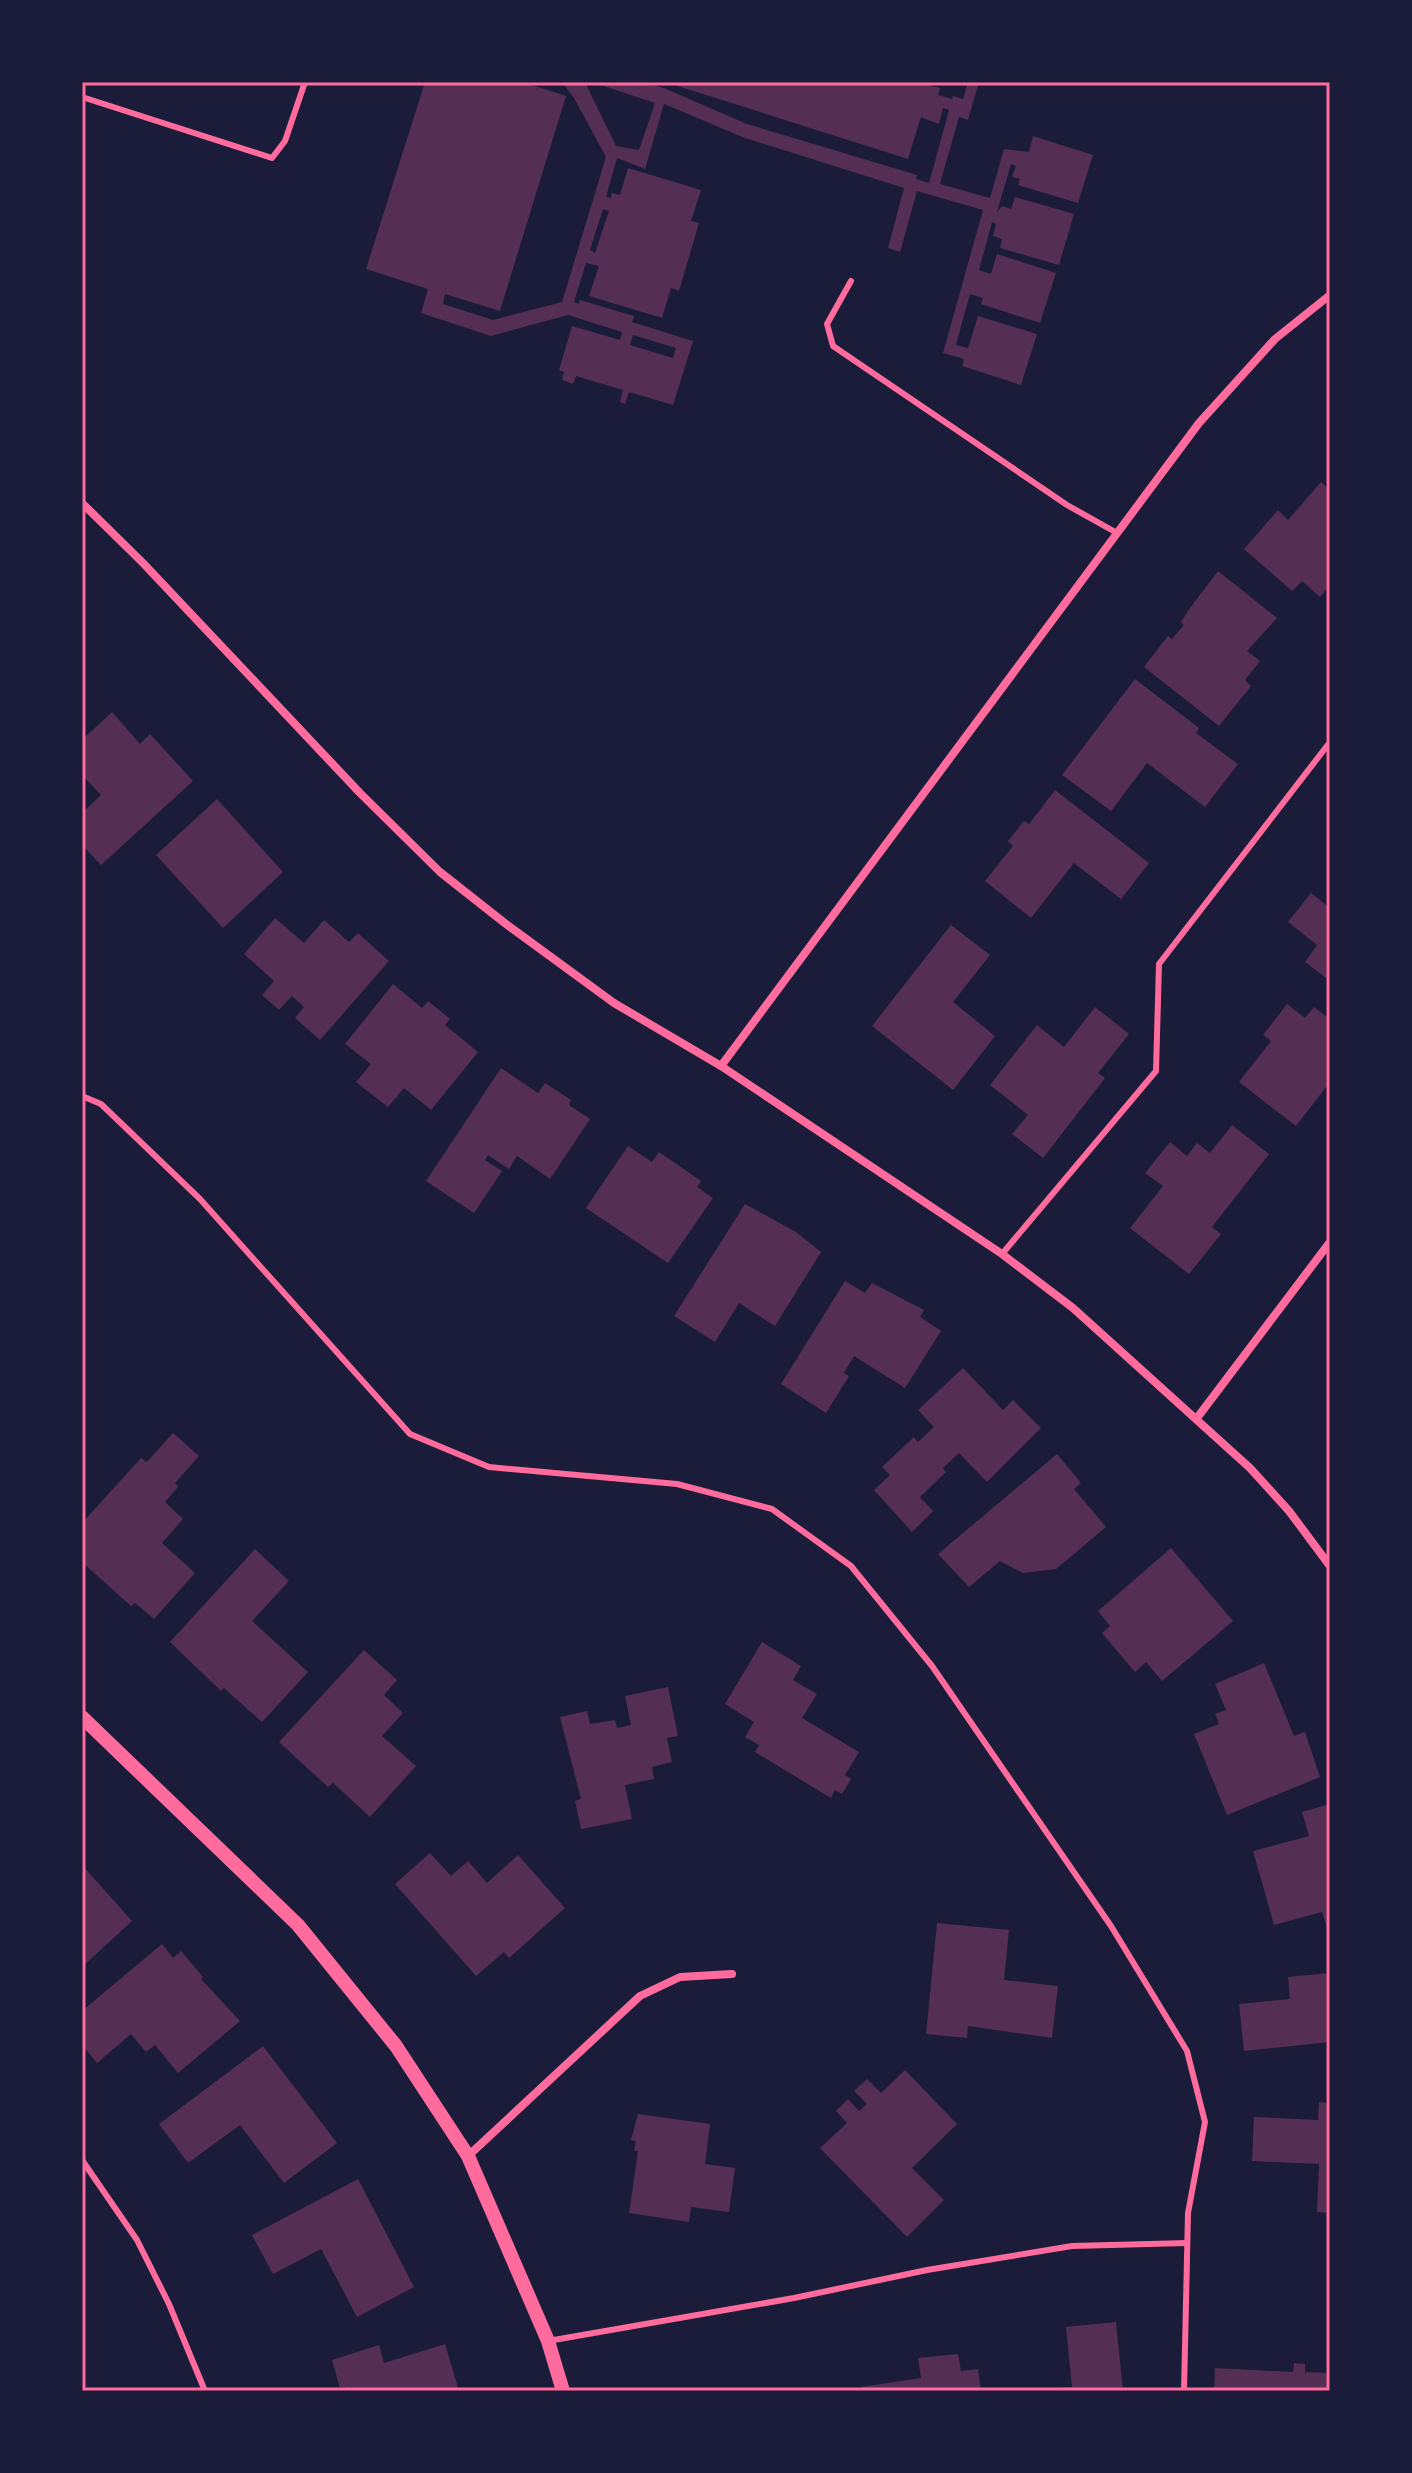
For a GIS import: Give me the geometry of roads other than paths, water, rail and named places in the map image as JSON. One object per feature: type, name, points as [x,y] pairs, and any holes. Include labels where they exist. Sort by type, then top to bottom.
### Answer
[{"type":"street","points":[[721,1066],[1199,423],[1275,339],[1330,295]]},
{"type":"street","points":[[82,503],[143,563],[360,793],[440,872],[614,1003],[721,1066],[1002,1254],[1073,1308],[1197,1418],[1260,1479],[1289,1511],[1330,1566]]},
{"type":"street","points":[[1197,1418],[1330,1242]]},
{"type":"street","points":[[82,1717],[298,1925],[396,2046],[468,2156],[548,2341],[563,2391]]},
{"type":"street","points":[[468,2156],[640,1996],[680,1977],[732,1974]]},
{"type":"lane","points":[[82,97],[272,158],[285,141],[305,82]]},
{"type":"lane","points":[[851,281],[827,324],[833,346],[1067,505],[1117,533]]},
{"type":"lane","points":[[1002,1254],[1156,1071],[1159,964],[1330,742]]},
{"type":"lane","points":[[82,1096],[101,1104],[200,1199],[410,1434],[489,1467],[677,1484],[772,1509],[851,1566],[932,1666],[1111,1926],[1187,2051],[1205,2122],[1188,2213],[1184,2391]]},
{"type":"lane","points":[[82,2160],[137,2240],[169,2304],[205,2391]]},
{"type":"lane","points":[[548,2341],[1072,2246],[1187,2243]]}]
